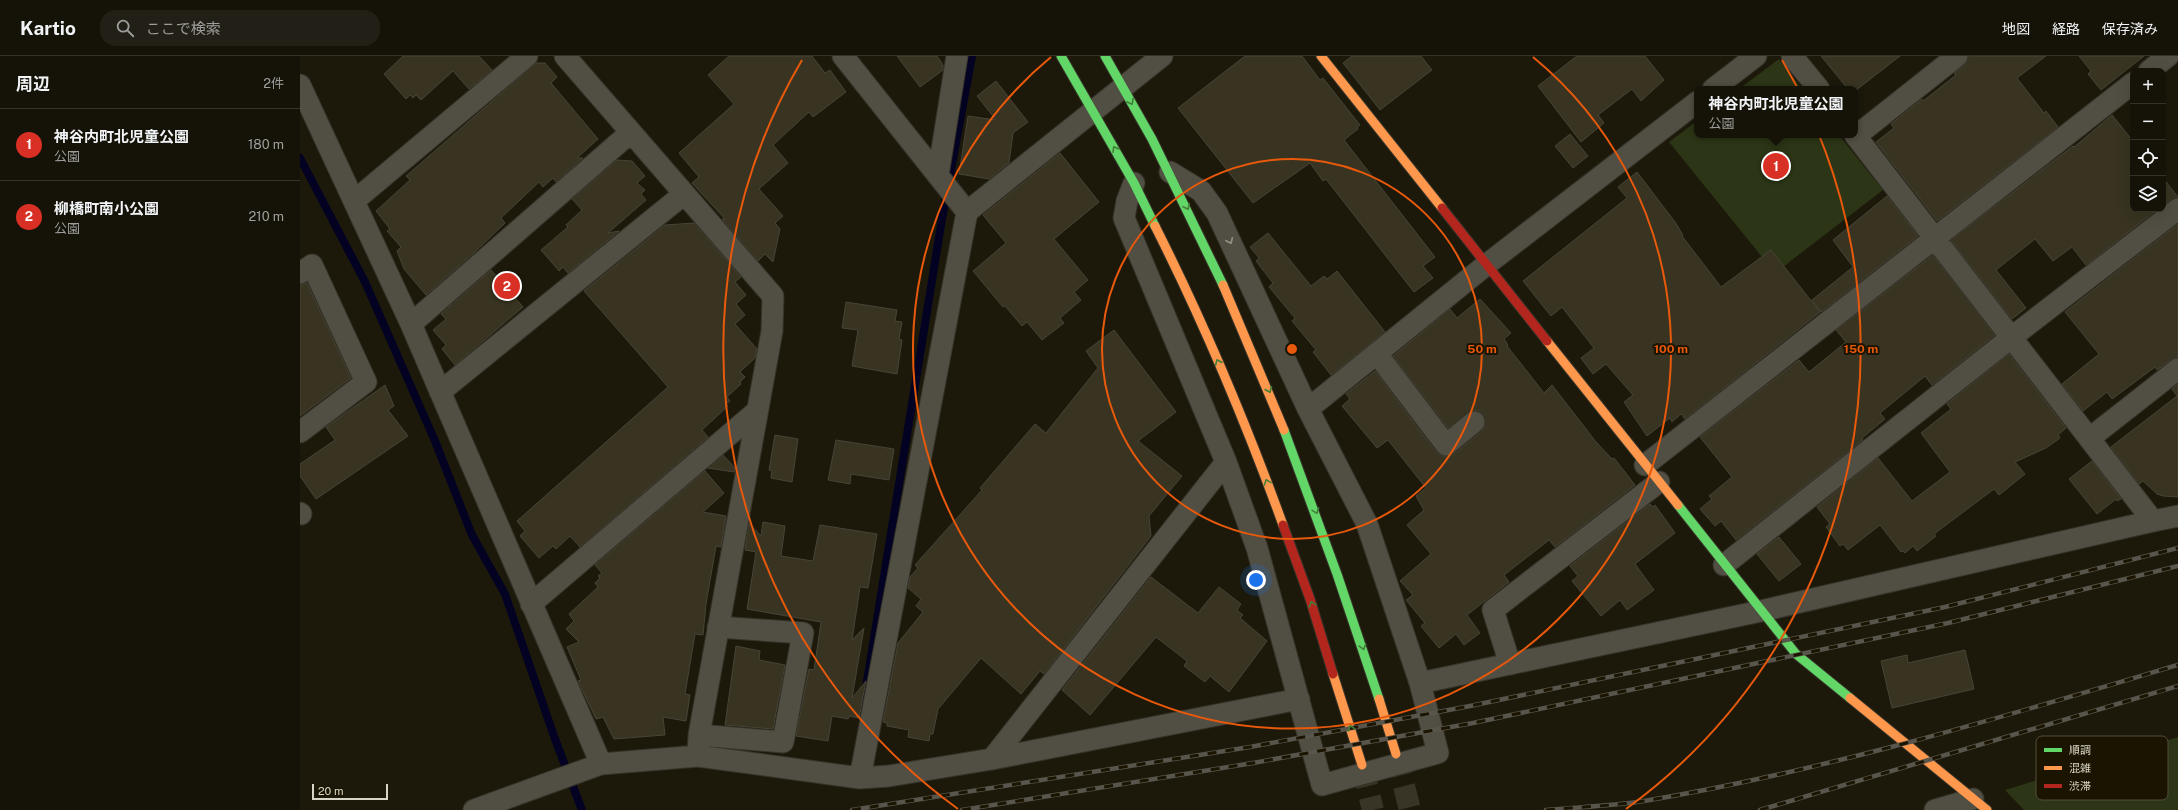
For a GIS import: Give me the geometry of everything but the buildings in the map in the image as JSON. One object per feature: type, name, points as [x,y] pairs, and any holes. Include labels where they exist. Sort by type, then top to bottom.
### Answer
[{"type":"street","points":[[354,201],[527,56]]},
{"type":"street","points":[[565,56],[630,133],[773,296],[772,331],[699,735],[698,756]]},
{"type":"street","points":[[843,56],[961,206]]},
{"type":"street","points":[[939,177],[958,56]]},
{"type":"street","points":[[1061,56],[1134,183],[1191,298],[1256,452],[1310,599],[1362,765]]},
{"type":"street","points":[[1105,56],[1170,172],[1241,323],[1282,420],[1358,629],[1396,754]]},
{"type":"street","points":[[860,778],[961,206],[1093,110],[1162,56]]},
{"type":"street","points":[[1321,56],[1796,654],[1980,804]]},
{"type":"street","points":[[1717,86],[1756,56]]},
{"type":"street","points":[[1792,56],[1817,86]]},
{"type":"street","points":[[1858,134],[1957,56]]},
{"type":"street","points":[[2153,68],[2168,56]]},
{"type":"street","points":[[300,85],[411,324],[601,764]]},
{"type":"street","points":[[1645,465],[2130,85]]},
{"type":"street","points":[[1308,409],[1486,265],[1694,104]]},
{"type":"street","points":[[411,324],[630,133]]},
{"type":"street","points":[[1857,138],[1936,238],[2153,521]]},
{"type":"street","points":[[1134,183],[1127,201],[1124,218],[1226,462],[1257,548],[1322,785],[1438,753],[1420,683],[1367,524],[1308,409],[1217,213],[1201,191],[1170,172]]},
{"type":"street","points":[[440,392],[684,194]]},
{"type":"street","points":[[1724,565],[2012,337],[2178,209]]},
{"type":"street","points":[[300,273],[312,265],[366,382],[300,432]]},
{"type":"street","points":[[1377,354],[1446,445],[1474,422]]},
{"type":"street","points":[[2090,438],[2178,369]]},
{"type":"street","points":[[531,604],[757,411]]},
{"type":"street","points":[[992,758],[1226,462]]},
{"type":"street","points":[[1510,664],[1493,610],[1659,482]]},
{"type":"street","points":[[1420,683],[1761,611],[2178,516]]},
{"type":"street","points":[[699,735],[783,742],[803,633],[718,627]]},
{"type":"street","points":[[474,810],[601,764],[698,756],[860,778],[888,776],[992,758],[1299,699]]},
{"type":"street","points":[[1935,810],[1980,804]]},
{"type":"green space","points":[[1779,59],[1800,86],[1743,86]]},
{"type":"green space","points":[[1694,123],[1694,138],[1841,138],[1883,190],[1775,273],[1669,142]]},
{"type":"green space","points":[[2178,737],[2178,810],[2024,810],[2005,790],[2036,781],[2036,800],[2168,800],[2168,740]]},
{"type":"waterway","points":[[863,706],[942,219],[972,56]]},
{"type":"waterway","points":[[300,158],[365,282],[435,441],[472,535],[505,594],[555,739],[582,810]]},
{"type":"tunnel","points":[[1396,754],[1410,810]]},
{"type":"tunnel","points":[[1362,765],[1373,810]]},
{"type":"railway","points":[[852,810],[1250,747],[1470,706],[1945,607],[2178,548]]},
{"type":"railway","points":[[962,810],[1253,763],[1473,723],[1948,623],[2178,566]]},
{"type":"railway","points":[[1546,810],[1644,801],[1712,789],[1779,774],[1979,723],[2178,665]]},
{"type":"railway","points":[[1760,810],[2178,686]]},
{"type":"traffic: fast","points":[[1061,56],[1134,183],[1155,226]]},
{"type":"traffic: fast","points":[[1105,56],[1152,139],[1223,285]]},
{"type":"traffic: fast","points":[[1284,430],[1337,574],[1379,699]]},
{"type":"traffic: fast","points":[[1678,505],[1796,654],[1850,698]]},
{"type":"traffic: slow","points":[[1321,56],[1442,208]]},
{"type":"traffic: slow","points":[[1155,226],[1224,374],[1283,525]]},
{"type":"traffic: slow","points":[[1223,285],[1284,430]]},
{"type":"traffic: slow","points":[[1547,341],[1678,505]]},
{"type":"traffic: slow","points":[[1333,674],[1362,765]]},
{"type":"traffic: slow","points":[[1850,698],[1987,810]]},
{"type":"traffic: slow","points":[[1379,699],[1396,754]]},
{"type":"traffic: jam","points":[[1442,208],[1547,341]]},
{"type":"traffic: jam","points":[[1283,525],[1310,599],[1333,674]]},
{"type":"place","name":"神谷内町北児童公園","points":[[1776,166]]},
{"type":"place","name":"柳橋町南小公園","points":[[507,286]]}]
